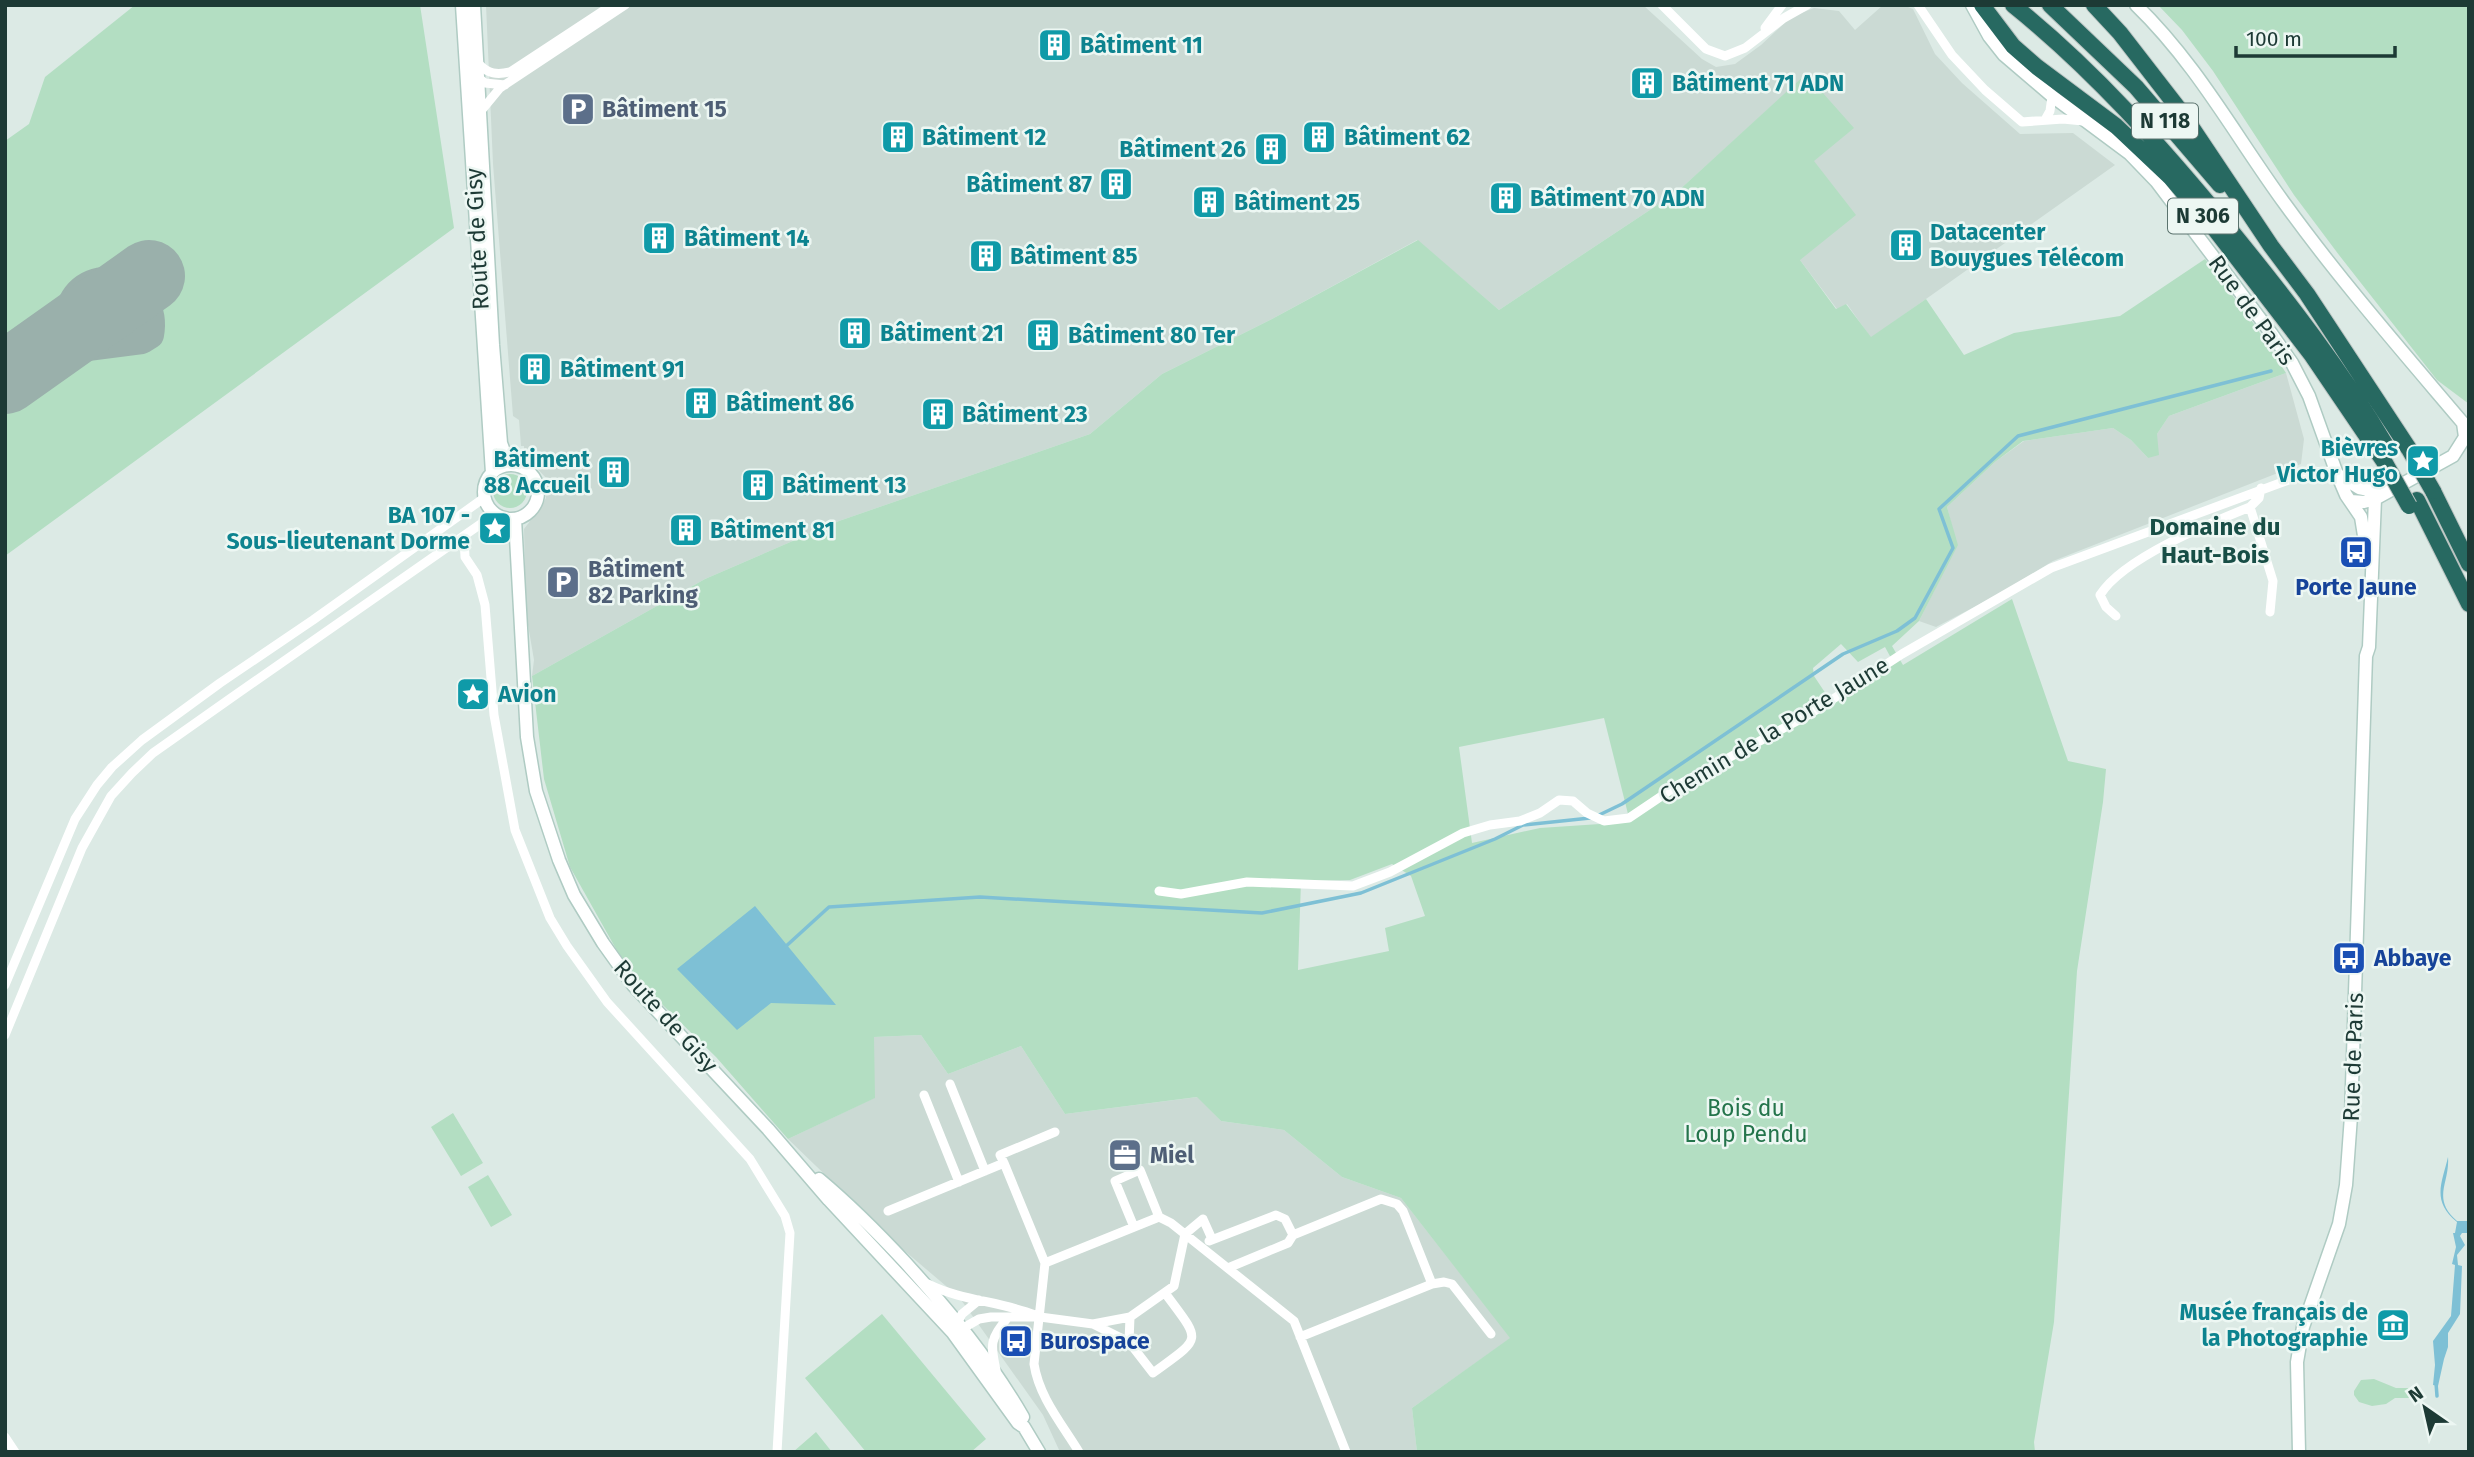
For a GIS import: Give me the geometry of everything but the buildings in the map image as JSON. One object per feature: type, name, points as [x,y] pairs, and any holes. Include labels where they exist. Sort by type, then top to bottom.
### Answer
[{"type":"highway","name":"N 306","points":[[1982,5],[2013,46],[2036,67],[2116,126],[2171,178],[2214,228],[2389,461]]},
{"type":"highway","name":"N 118","points":[[2012,5],[2073,55],[2121,103],[2198,190],[2300,318],[2349,386],[2469,604]]},
{"type":"highway","name":"N 118","points":[[2050,5],[2136,87],[2271,246],[2314,304],[2409,449],[2469,564]]},
{"type":"highway","name":"N 306","points":[[2094,5],[2120,33],[2182,113],[2271,246]]},
{"type":"street","name":"Route de Gisy","points":[[462,5],[473,65],[479,79],[493,345],[501,443],[509,465]]},
{"type":"street","name":"Route de Gisy","points":[[474,5],[473,65],[492,472]]},
{"type":"street","points":[[473,65],[499,75],[510,72],[612,5]]},
{"type":"street","points":[[481,111],[491,97],[505,85],[625,5]]},
{"type":"street","points":[[1662,5],[1706,49],[1726,56],[1736,53],[1807,5]]},
{"type":"street","points":[[1762,33],[1782,5]]},
{"type":"street","points":[[1918,5],[1952,55],[1985,90],[2022,122],[2085,121]]},
{"type":"street","name":"Rue de Paris","points":[[1972,5],[1989,36],[2004,55],[2052,96],[2130,154],[2156,181],[2292,363],[2309,396],[2337,474],[2361,517],[2366,543],[2363,635],[2366,656],[2351,1116],[2346,1185],[2339,1224],[2301,1338],[2297,1362],[2299,1452]]},
{"type":"street","points":[[2136,5],[2163,31],[2197,74],[2284,204],[2463,423],[2467,433],[2458,454],[2364,502],[2351,501],[2359,488]]},
{"type":"street","points":[[479,79],[485,83],[505,85]]},
{"type":"street","points":[[2045,120],[2050,111],[2052,96]]},
{"type":"street","points":[[509,465],[529,472],[537,487],[534,505],[515,519],[495,514],[484,498],[485,484],[492,472],[509,465]]},
{"type":"street","name":"Chemin de la Porte Jaune","points":[[1159,891],[1181,894],[1247,882],[1353,886],[1390,872],[1463,833],[1490,825],[1520,821],[1559,800],[1573,801],[1604,821],[1629,818],[1678,785],[1810,714],[1902,654],[2051,568],[2310,472],[2332,471],[2337,474]]},
{"type":"street","points":[[2337,474],[2375,495]]},
{"type":"street","points":[[2116,616],[2101,601],[2100,595],[2110,581],[2172,541],[2250,507],[2259,498],[2262,488]]},
{"type":"street","name":"Rue de Paris","points":[[2366,656],[2370,647],[2375,495]]},
{"type":"street","points":[[5,985],[75,819],[112,767],[142,740],[209,691],[484,498]]},
{"type":"street","points":[[2250,507],[2273,581],[2270,612]]},
{"type":"street","points":[[5,1035],[86,839],[111,796],[132,773],[153,753],[230,698],[495,514]]},
{"type":"street","name":"Route de Gisy","points":[[515,519],[527,737],[536,791],[574,895],[633,985],[801,1165],[829,1200],[958,1328],[1039,1452]]},
{"type":"street","points":[[464,537],[465,557],[477,575],[485,605],[494,715],[515,830],[550,918],[607,1002],[750,1159],[788,1225],[790,1245],[777,1452]]},
{"type":"street","points":[[950,1084],[985,1171]]},
{"type":"street","points":[[924,1095],[959,1182]]},
{"type":"street","points":[[1055,1132],[1000,1155],[1045,1263],[1034,1364],[1036,1378],[1079,1452]]},
{"type":"street","points":[[888,1211],[1004,1163]]},
{"type":"street","name":"Route de Gisy","points":[[801,1165],[859,1214],[922,1282],[996,1372],[1024,1420],[1024,1427]]},
{"type":"street","points":[[1134,1227],[1115,1181],[1140,1170],[1159,1217],[1185,1234],[1294,1321],[1346,1452]]},
{"type":"street","points":[[1228,1268],[1288,1243],[1293,1235],[1381,1199],[1397,1204],[1403,1211],[1432,1284]]},
{"type":"street","points":[[1201,1247],[1212,1239],[1276,1215],[1285,1219],[1293,1235]]},
{"type":"street","points":[[1045,1263],[1159,1217]]},
{"type":"street","points":[[958,1328],[985,1317],[1040,1317],[1093,1324],[1130,1317],[1176,1282],[1185,1234],[1203,1219],[1212,1239]]},
{"type":"street","points":[[922,1282],[952,1295],[1012,1306],[1040,1317]]},
{"type":"street","points":[[1300,1337],[1432,1284],[1444,1282],[1452,1284],[1491,1334]]},
{"type":"street","points":[[1093,1324],[1129,1342],[1153,1374],[1189,1346],[1193,1338],[1192,1330],[1165,1293]]},
{"type":"street","points":[[958,1328],[962,1314],[979,1300]]},
{"type":"street","points":[[996,1372],[990,1346],[1008,1317]]},
{"type":"street","points":[[1129,1342],[1130,1317]]},
{"type":"street","points":[[5,1437],[15,1452]]},
{"type":"shaded area","points":[[486,5],[1643,5],[1702,59],[1716,67],[1735,64],[1761,45],[1791,17],[1814,8],[1839,11],[1855,30],[1883,5],[1903,5],[1913,9],[1935,54],[1962,83],[2020,134],[2073,133],[2115,165],[1871,338],[1847,304],[1837,309],[1800,260],[1814,161],[1806,75],[1677,192],[1499,310],[1417,240],[1272,319],[1162,374],[1090,434],[839,521],[705,579],[532,676],[534,660],[526,613],[524,529],[546,498],[545,488],[549,481],[528,459],[524,459],[519,420],[513,416],[493,164]]},
{"type":"shaded area","points":[[2286,373],[2304,439],[2301,464],[2053,561],[1999,594],[1936,627],[1919,621],[1957,545],[1947,507],[1995,462],[2024,441],[2113,428],[2131,440],[2148,458],[2157,434],[2169,416]]},
{"type":"shaded area","points":[[921,1035],[948,1074],[1021,1046],[1065,1114],[1198,1097],[1221,1121],[1284,1130],[1342,1177],[1401,1198],[1511,1338],[1412,1408],[1417,1452],[1060,1452],[1043,1415],[959,1297],[900,1247],[788,1139],[874,1098],[874,1037]]},
{"type":"green space","points":[[135,5],[420,5],[454,228],[5,556],[5,141],[29,124],[45,77]]},
{"type":"green space","points":[[2158,5],[2469,5],[2469,404],[2437,380],[2339,255],[2294,195],[2213,71],[2182,30]]},
{"type":"green space","name":"Bois du Loup Pendu","points":[[1806,74],[1854,128],[1814,161],[1856,215],[1800,260],[1836,309],[1846,304],[1871,337],[1926,299],[1964,355],[2014,333],[2120,316],[2205,259],[2254,324],[2286,373],[2169,416],[2157,434],[2159,455],[2148,458],[2131,440],[2113,428],[2023,441],[1995,462],[1947,507],[1958,545],[1919,621],[1892,646],[1903,665],[2012,599],[2068,761],[2106,769],[2077,971],[2054,1322],[2034,1442],[2035,1452],[1417,1452],[1412,1408],[1510,1338],[1401,1198],[1342,1177],[1284,1130],[1221,1121],[1197,1097],[1065,1114],[1021,1046],[948,1074],[921,1035],[874,1037],[875,1098],[788,1139],[716,1057],[629,972],[570,867],[544,779],[532,676],[705,579],[839,521],[1090,434],[1162,374],[1272,319],[1418,240],[1499,310],[1677,192]],"holes":[[[1841,644],[1858,662],[1885,647],[1891,658],[1828,697],[1814,676],[1813,668]],[[1604,718],[1630,822],[1540,828],[1472,843],[1459,747]],[[1392,864],[1411,876],[1425,916],[1385,928],[1389,951],[1298,970],[1301,881],[1350,880]]]},
{"type":"green space","points":[[510,474],[522,479],[527,491],[522,503],[510,508],[498,503],[493,491],[498,479]]},
{"type":"green space","points":[[453,1113],[483,1163],[461,1176],[431,1127]]},
{"type":"green space","points":[[488,1175],[512,1215],[491,1227],[468,1187]]},
{"type":"green space","points":[[882,1314],[986,1439],[971,1452],[866,1452],[805,1378]]},
{"type":"green space","points":[[2374,1379],[2396,1388],[2408,1388],[2413,1393],[2412,1398],[2395,1398],[2386,1404],[2372,1406],[2359,1402],[2354,1391],[2361,1380]]},
{"type":"green space","points":[[816,1432],[832,1452],[793,1452]]},
{"type":"water","points":[[755,906],[836,1005],[771,1003],[737,1030],[677,969]]},
{"type":"water","points":[[2448,1157],[2443,1198],[2445,1205],[2457,1221],[2469,1221],[2467,1233],[2460,1236],[2465,1245],[2457,1255],[2458,1265],[2462,1266],[2460,1314],[2448,1333],[2448,1347],[2438,1386],[2433,1385],[2433,1341],[2451,1316],[2455,1265],[2452,1264],[2456,1247],[2453,1233],[2457,1222],[2449,1214],[2444,1207],[2440,1191]]},
{"type":"waterway","points":[[1597,816],[1622,804],[1843,654],[1897,631],[1915,618],[1953,548],[1939,509],[2018,436],[2271,371]]},
{"type":"waterway","points":[[784,948],[829,907],[980,897],[1262,913],[1361,893],[1523,825],[1590,818]]},
{"type":"waterway","points":[[2436,1383],[2437,1396]]},
{"type":"taxiway","points":[[41,353],[142,340],[150,335],[150,317],[144,302],[134,290],[121,283],[106,281],[92,284],[79,292],[67,317],[67,334]]},
{"type":"runway","points":[[5,378],[149,276]]},
{"type":"place","name":"Bâtiment 11","points":[[1055,45]]},
{"type":"place","name":"Bâtiment 71 ADN","points":[[1647,83]]},
{"type":"place","name":"Bâtiment 15","points":[[578,109]]},
{"type":"place","name":"Bâtiment 12","points":[[898,137]]},
{"type":"place","name":"Bâtiment 62","points":[[1319,137]]},
{"type":"place","name":"Bâtiment 26","points":[[1271,149]]},
{"type":"place","name":"Bâtiment 87","points":[[1116,184]]},
{"type":"place","name":"Bâtiment 70 ADN","points":[[1506,198]]},
{"type":"place","name":"Bâtiment 25","points":[[1209,202]]},
{"type":"place","name":"Bâtiment 14","points":[[659,238]]},
{"type":"place","name":"Datacenter Bouygues Télécom","points":[[1906,245]]},
{"type":"place","name":"Bâtiment 85","points":[[986,256]]},
{"type":"place","name":"Bâtiment 21","points":[[855,333]]},
{"type":"place","name":"Bâtiment 80 Ter","points":[[1043,335]]},
{"type":"place","name":"Bâtiment 91","points":[[535,369]]},
{"type":"place","name":"Bâtiment 86","points":[[701,403]]},
{"type":"place","name":"Bâtiment 23","points":[[938,414]]},
{"type":"place","name":"Bièvres Victor Hugo","points":[[2423,461]]},
{"type":"place","name":"Bâtiment 88 Accueil","points":[[614,472]]},
{"type":"place","name":"Bâtiment 13","points":[[758,485]]},
{"type":"place","name":"BA 107 - Sous-lieutenant Dorme","points":[[495,528]]},
{"type":"place","name":"Bâtiment 81","points":[[686,530]]},
{"type":"place","name":"Porte Jaune","points":[[2356,552]]},
{"type":"place","name":"Bâtiment 82 Parking","points":[[563,582]]},
{"type":"place","name":"Avion","points":[[473,694]]},
{"type":"place","name":"Abbaye","points":[[2349,958]]},
{"type":"place","name":"Miel","points":[[1125,1155]]},
{"type":"place","name":"Musée français de la Photographie","points":[[2393,1325]]},
{"type":"place","name":"Burospace","points":[[1016,1341]]},
{"type":"district","name":"Domaine du Haut-Bois","points":[[2215,541]]}]
